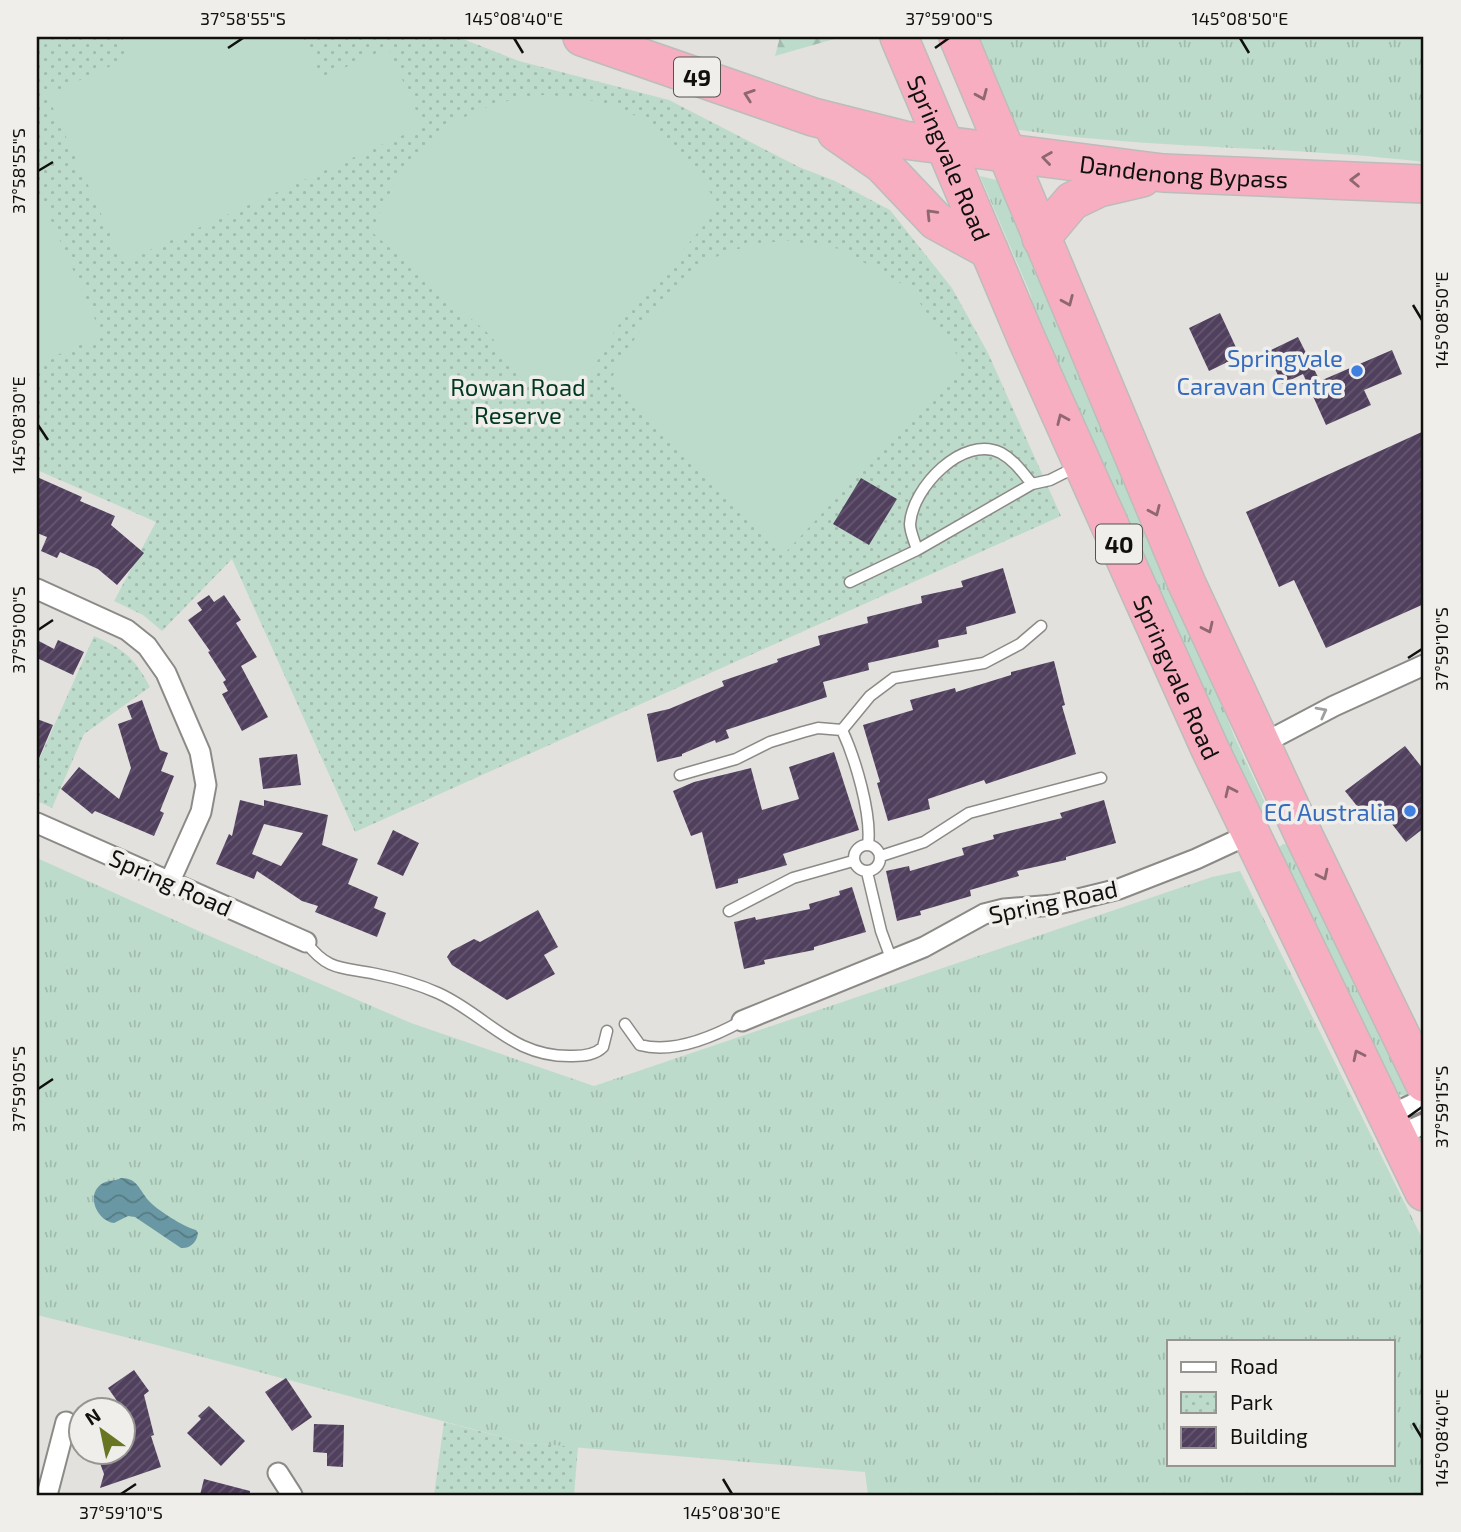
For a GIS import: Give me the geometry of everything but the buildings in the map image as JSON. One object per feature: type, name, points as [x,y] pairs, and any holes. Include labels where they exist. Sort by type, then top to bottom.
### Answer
[{"type":"highway","name":"49","points":[[582,37],[813,117],[904,140],[944,144]]},
{"type":"highway","name":"Springvale Road","points":[[899,37],[1082,464],[1250,834],[1403,1125],[1424,1192]]},
{"type":"highway","name":"Springvale Road","points":[[958,37],[1147,492],[1294,813],[1424,1083]]},
{"type":"highway","points":[[813,117],[870,154],[905,186],[936,221],[989,250]]},
{"type":"highway","name":"Dandenong Bypass","points":[[944,144],[1163,173],[1424,184]]},
{"type":"highway","points":[[1041,239],[1072,201],[1084,193],[1163,173]]},
{"type":"highway","points":[[1250,834],[1294,813]]},
{"type":"street","points":[[37,589],[127,630],[147,646],[166,673],[200,752],[206,785],[201,812],[170,881]]},
{"type":"street","points":[[1262,744],[1334,706],[1424,665]]},
{"type":"street","name":"Spring Road","points":[[37,823],[306,942]]},
{"type":"street","name":"Spring Road","points":[[742,1021],[891,961],[985,914],[1004,909],[1054,905],[1109,892],[1187,863],[1250,834]]},
{"type":"street","points":[[1403,1125],[1424,1099]]},
{"type":"street","points":[[47,1495],[66,1422]]},
{"type":"street","points":[[278,1473],[292,1495]]},
{"type":"lane","points":[[918,550],[910,526],[916,499],[933,476],[953,459],[975,449],[1000,453],[1020,468],[1032,484]]},
{"type":"lane","points":[[850,582],[918,550],[1032,484],[1051,480],[1082,464]]},
{"type":"lane","points":[[842,730],[870,696],[897,676],[924,675],[984,663],[1020,644],[1041,626]]},
{"type":"lane","points":[[680,775],[736,759],[763,745],[803,732],[818,728],[842,730]]},
{"type":"lane","points":[[842,730],[851,751],[868,821],[868,845]]},
{"type":"lane","points":[[881,856],[876,847],[868,845],[855,853],[853,861],[858,870],[867,872],[876,866],[881,856],[924,842],[969,813],[1101,778]]},
{"type":"lane","points":[[729,911],[793,878],[853,861]]},
{"type":"lane","points":[[867,872],[891,961]]},
{"type":"lane","points":[[306,942],[319,958],[341,968],[375,974],[438,993],[500,1034],[539,1052],[563,1056],[591,1054],[603,1047],[607,1031]]},
{"type":"lane","points":[[625,1024],[640,1045],[663,1048],[682,1045],[742,1021]]},
{"type":"green space","name":"Rowan Road Reserve","points":[[37,37],[458,37],[519,61],[669,100],[890,210],[952,288],[988,353],[1061,516],[355,832],[232,559],[162,631],[143,615],[114,601],[156,522],[37,470]]},
{"type":"green space","points":[[122,37],[303,37],[322,78],[388,48],[423,126],[123,262],[47,95],[131,57]]},
{"type":"green space","points":[[780,37],[841,37],[775,56]]},
{"type":"green space","points":[[975,37],[1424,37],[1424,162],[1116,141],[1013,129]]},
{"type":"green space","points":[[539,95],[599,102],[625,111],[647,123],[668,138],[686,157],[719,208],[617,327],[577,396],[556,404],[534,394],[490,335],[373,233],[398,178],[434,137],[481,110]]},
{"type":"green space","points":[[980,176],[1001,181],[1195,632],[1234,736],[1266,805],[1267,813],[1261,817],[1044,344],[1030,293]]},
{"type":"green space","points":[[37,189],[102,335],[37,364]]},
{"type":"green space","points":[[784,240],[840,249],[909,288],[963,363],[785,553],[610,381],[655,310],[684,279],[727,252]]},
{"type":"green space","points":[[94,636],[128,656],[150,687],[84,734],[52,808],[37,801],[37,764]]},
{"type":"green space","points":[[1283,844],[1291,845],[1410,1093],[1408,1096],[1400,1095],[1390,1085],[1277,849]]},
{"type":"green space","points":[[37,858],[411,1023],[594,1086],[1212,877],[1240,871],[1424,1242],[1424,1495],[868,1495],[865,1472],[525,1443],[37,1315]]},
{"type":"green space","points":[[444,1422],[525,1443],[578,1447],[574,1495],[434,1495]]},
{"type":"water","points":[[121,1178],[135,1182],[149,1201],[164,1213],[196,1230],[198,1233],[195,1242],[181,1248],[135,1217],[128,1216],[114,1223],[103,1218],[94,1202],[96,1190],[103,1183]]},
{"type":"place","name":"Springvale Caravan Centre","points":[[1357,371]]},
{"type":"place","name":"EG Australia","points":[[1410,811]]}]
